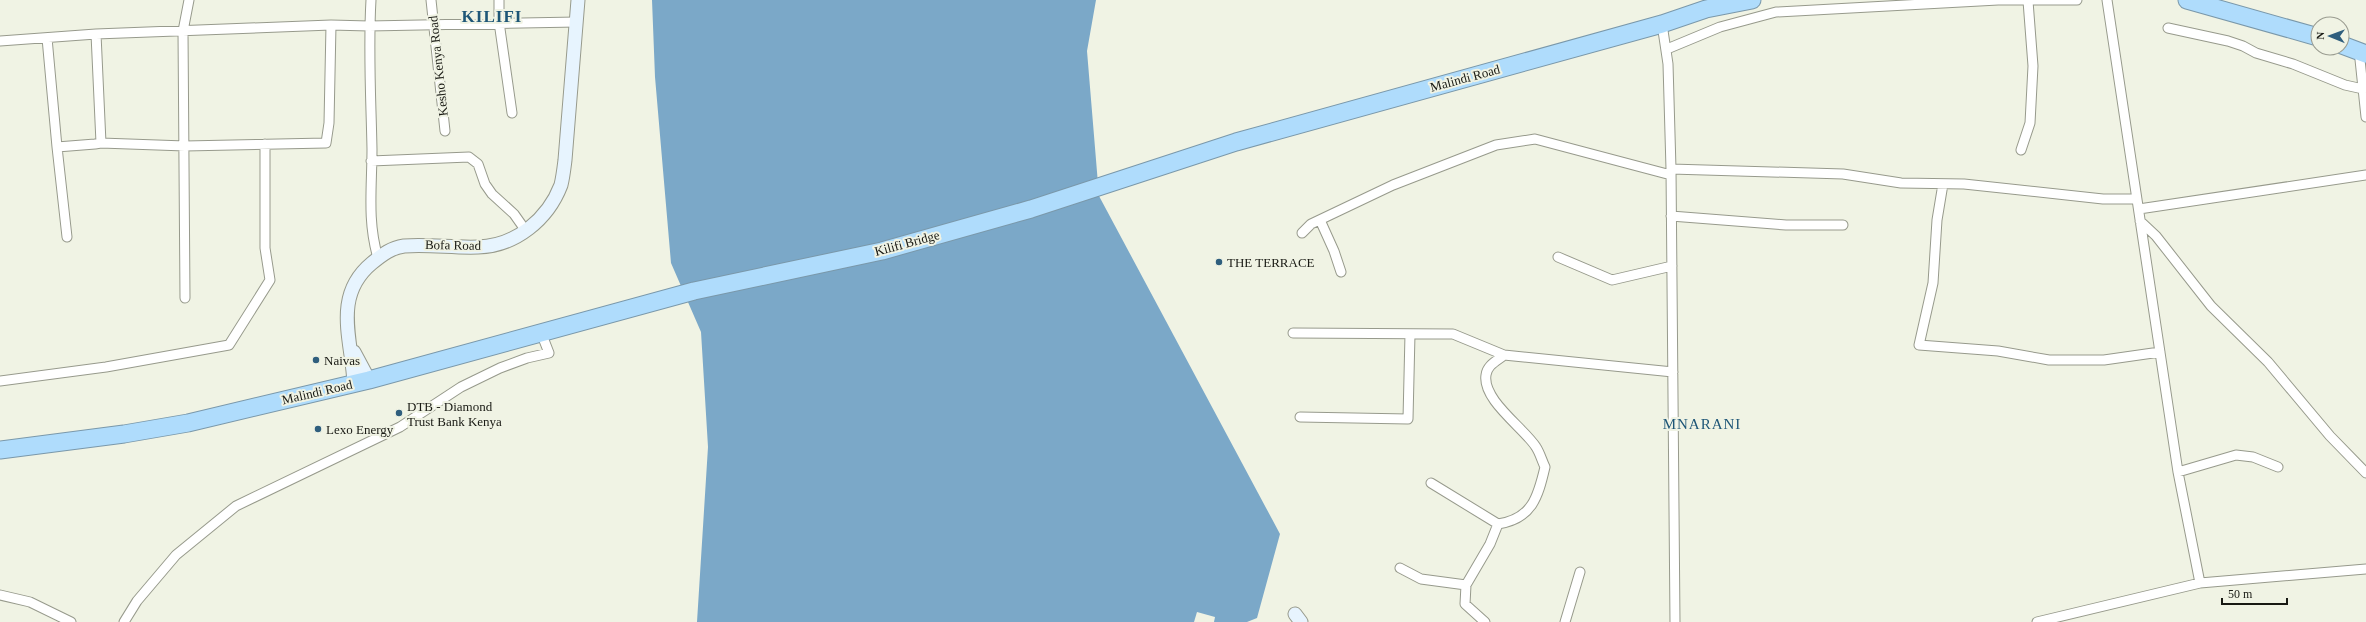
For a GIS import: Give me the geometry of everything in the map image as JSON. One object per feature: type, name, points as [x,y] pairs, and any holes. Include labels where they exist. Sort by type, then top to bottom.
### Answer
[{"type":"highway","name":"Malindi Road","points":[[1179,160],[1358,107],[1662,24],[1706,9],[1752,0]]},
{"type":"highway","points":[[2187,0],[2310,35]]},
{"type":"highway","points":[[2350,48],[2363,52]]},
{"type":"highway","name":"Kilifi Bridge","points":[[630,310],[694,291],[882,251],[1031,209],[1179,160]]},
{"type":"highway","name":"Malindi Road","points":[[0,450],[124,434],[188,422],[361,382],[542,335],[630,310]]},
{"type":"street","points":[[186,298],[183,30],[189,0]]},
{"type":"street","points":[[371,0],[369,26],[372,161],[370,220],[372,236],[378,258]]},
{"type":"street","name":"Kesho Kenya Road","points":[[431,0],[445,131]]},
{"type":"street","points":[[499,0],[499,22],[512,113]]},
{"type":"street","name":"Bofa Road","points":[[361,382],[350,345],[346,319],[346,306],[351,291],[363,271],[378,258],[394,248],[404,246],[478,248],[491,246],[512,239],[526,231],[540,220],[555,198],[561,183],[570,117],[578,0]]},
{"type":"street","points":[[1666,50],[1720,27],[1776,12],[1998,0],[2077,0]]},
{"type":"street","points":[[2107,0],[2178,472],[2200,583]]},
{"type":"street","points":[[2021,150],[2030,123],[2033,66],[2028,1]]},
{"type":"street","points":[[0,41],[96,34],[331,25],[369,26],[499,22],[577,22]]},
{"type":"street","points":[[1662,24],[1666,50],[1671,172],[1675,622]]},
{"type":"street","points":[[57,147],[101,143],[185,146],[324,144],[327,141],[331,25]]},
{"type":"street","points":[[2168,28],[2228,41],[2263,56],[2293,64],[2345,85],[2363,89]]},
{"type":"street","points":[[96,34],[101,143]]},
{"type":"street","points":[[47,38],[67,237]]},
{"type":"street","points":[[2363,52],[2363,89],[2366,117]]},
{"type":"street","points":[[1302,233],[1320,220],[1393,185],[1496,145],[1535,139],[1671,172],[1844,174],[1901,183],[1989,186],[2103,199],[2137,199]]},
{"type":"street","points":[[0,381],[106,367],[230,345],[270,280],[265,248],[265,144]]},
{"type":"street","points":[[372,161],[469,157],[478,164],[485,184],[492,194],[514,214],[526,231]]},
{"type":"street","points":[[2138,209],[2366,175]]},
{"type":"street","points":[[1943,184],[1937,220],[1933,283],[1919,345],[1983,350],[2049,360],[2104,360],[2160,352]]},
{"type":"street","points":[[1671,216],[1786,225],[1843,225]]},
{"type":"street","points":[[1320,220],[1334,251],[1341,272]]},
{"type":"street","points":[[2140,222],[2156,236],[2212,306],[2268,362],[2330,436],[2366,473]]},
{"type":"street","points":[[1558,257],[1612,280],[1672,266]]},
{"type":"street","points":[[1293,333],[1453,334],[1504,355],[1673,372]]},
{"type":"street","points":[[1300,417],[1408,419],[1410,334]]},
{"type":"street","points":[[124,622],[137,601],[176,555],[236,506],[386,435],[426,412],[462,387],[500,368],[527,358],[549,353],[542,335]]},
{"type":"street","points":[[1431,483],[1498,524],[1509,522],[1535,504],[1545,467],[1536,447],[1495,401],[1486,383],[1486,374],[1489,366],[1504,355]]},
{"type":"street","points":[[2178,472],[2236,455],[2253,457],[2278,467]]},
{"type":"street","points":[[1485,622],[1465,604],[1466,585],[1490,544],[1498,524]]},
{"type":"street","points":[[1400,568],[1421,578],[1466,585]]},
{"type":"street","points":[[2037,622],[2200,583],[2366,569]]},
{"type":"street","points":[[1565,622],[1580,572]]},
{"type":"street","points":[[0,595],[30,602],[71,622]]},
{"type":"water","points":[[652,0],[1096,0],[1087,51],[1099,196],[1280,534],[1257,618],[1247,622],[697,622],[708,447],[701,332],[671,263],[655,77]]},
{"type":"pier","points":[[1197,612],[1215,617],[1214,622],[1194,622]]},
{"type":"place","name":"THE TERRACE","points":[[1219,262]]},
{"type":"place","name":"Naivas","points":[[316,360]]},
{"type":"place","name":"DTB - Diamond Trust Bank Kenya","points":[[399,413]]},
{"type":"place","name":"Lexo Energy","points":[[318,429]]},
{"type":"district","name":"KILIFI","points":[[492,16]]},
{"type":"district","name":"MNARANI","points":[[1702,424]]}]
